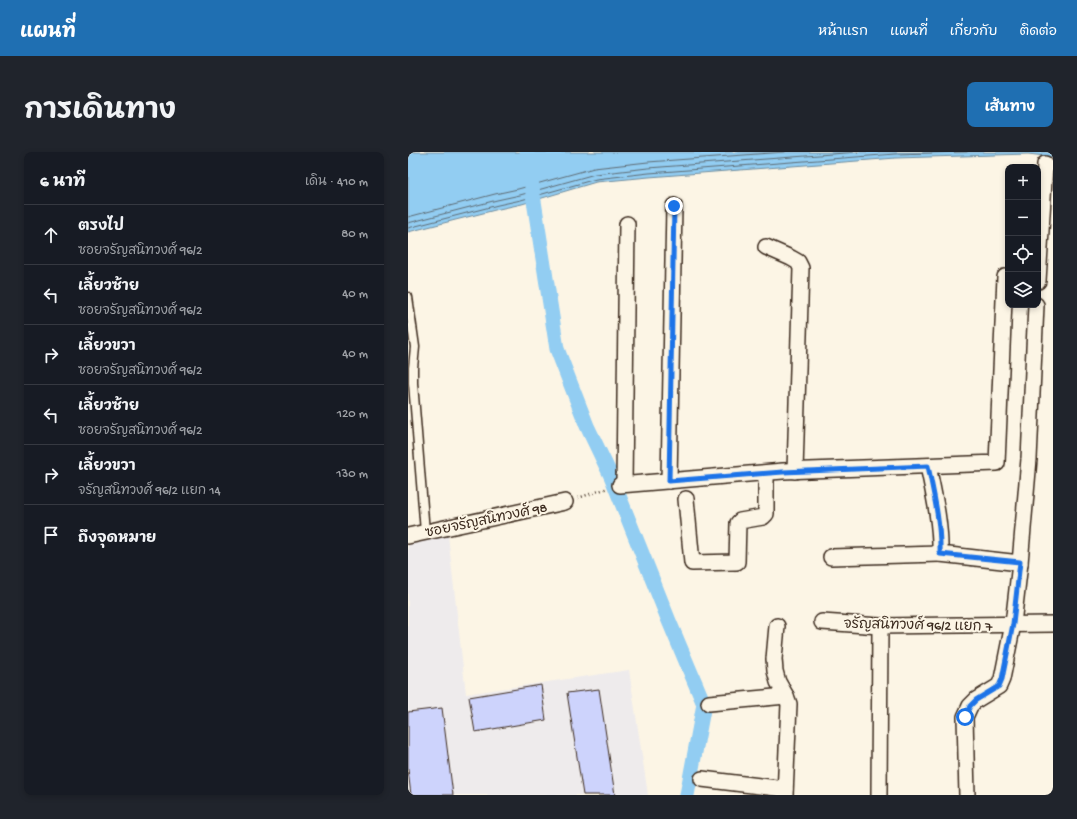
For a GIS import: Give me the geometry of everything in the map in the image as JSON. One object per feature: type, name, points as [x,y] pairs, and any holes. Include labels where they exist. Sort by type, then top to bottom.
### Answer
[{"type":"street","points":[[1039,272],[1045,164]]},
{"type":"street","points":[[669,481],[674,206]]},
{"type":"street","points":[[627,224],[622,484],[795,471],[997,463],[1005,277]]},
{"type":"street","points":[[766,247],[798,262],[801,268],[795,471]]},
{"type":"street","points":[[967,795],[965,717],[970,706],[976,700],[999,686],[1002,679],[1013,624],[1029,459],[1036,308]]},
{"type":"street","points":[[928,466],[934,497],[940,554]]},
{"type":"street","points":[[686,499],[692,563],[737,562],[738,523],[740,521],[766,514],[766,473]]},
{"type":"street","name":"ซอยจรัญสนิทวงศ์ 98","points":[[408,536],[565,502]]},
{"type":"street","points":[[831,557],[940,554],[1020,562]]},
{"type":"street","name":"จรัญสนิทวงศ์ 96/2 แยก 7","points":[[822,622],[880,626],[1053,624]]},
{"type":"street","points":[[702,779],[785,792],[789,704],[778,682],[775,671],[774,659],[777,626]]},
{"type":"street","points":[[879,795],[880,626]]},
{"type":"street","points":[[709,703],[786,696]]},
{"type":"lane","points":[[408,297],[415,347],[410,368],[425,532]]},
{"type":"path","points":[[586,496],[622,484]]},
{"type":"shaded area","points":[[448,535],[466,694],[629,670],[648,795],[408,795],[408,544]]},
{"type":"water","points":[[408,152],[1053,152],[1053,157],[1028,154],[896,158],[596,182],[522,204],[408,232]]},
{"type":"building","points":[[541,685],[546,720],[475,732],[469,697]]},
{"type":"building","points":[[599,689],[615,795],[583,795],[567,693]]},
{"type":"building","points":[[442,708],[453,795],[411,795],[408,770],[408,712]]},
{"type":"waterway","points":[[527,152],[557,349],[587,426],[611,476],[704,704],[687,795]]},
{"type":"route","points":[[674,206],[669,481],[783,472],[928,466],[934,497],[940,542],[940,554],[1020,562],[1013,624],[1002,679],[999,686],[976,700],[970,706],[965,717]]}]
